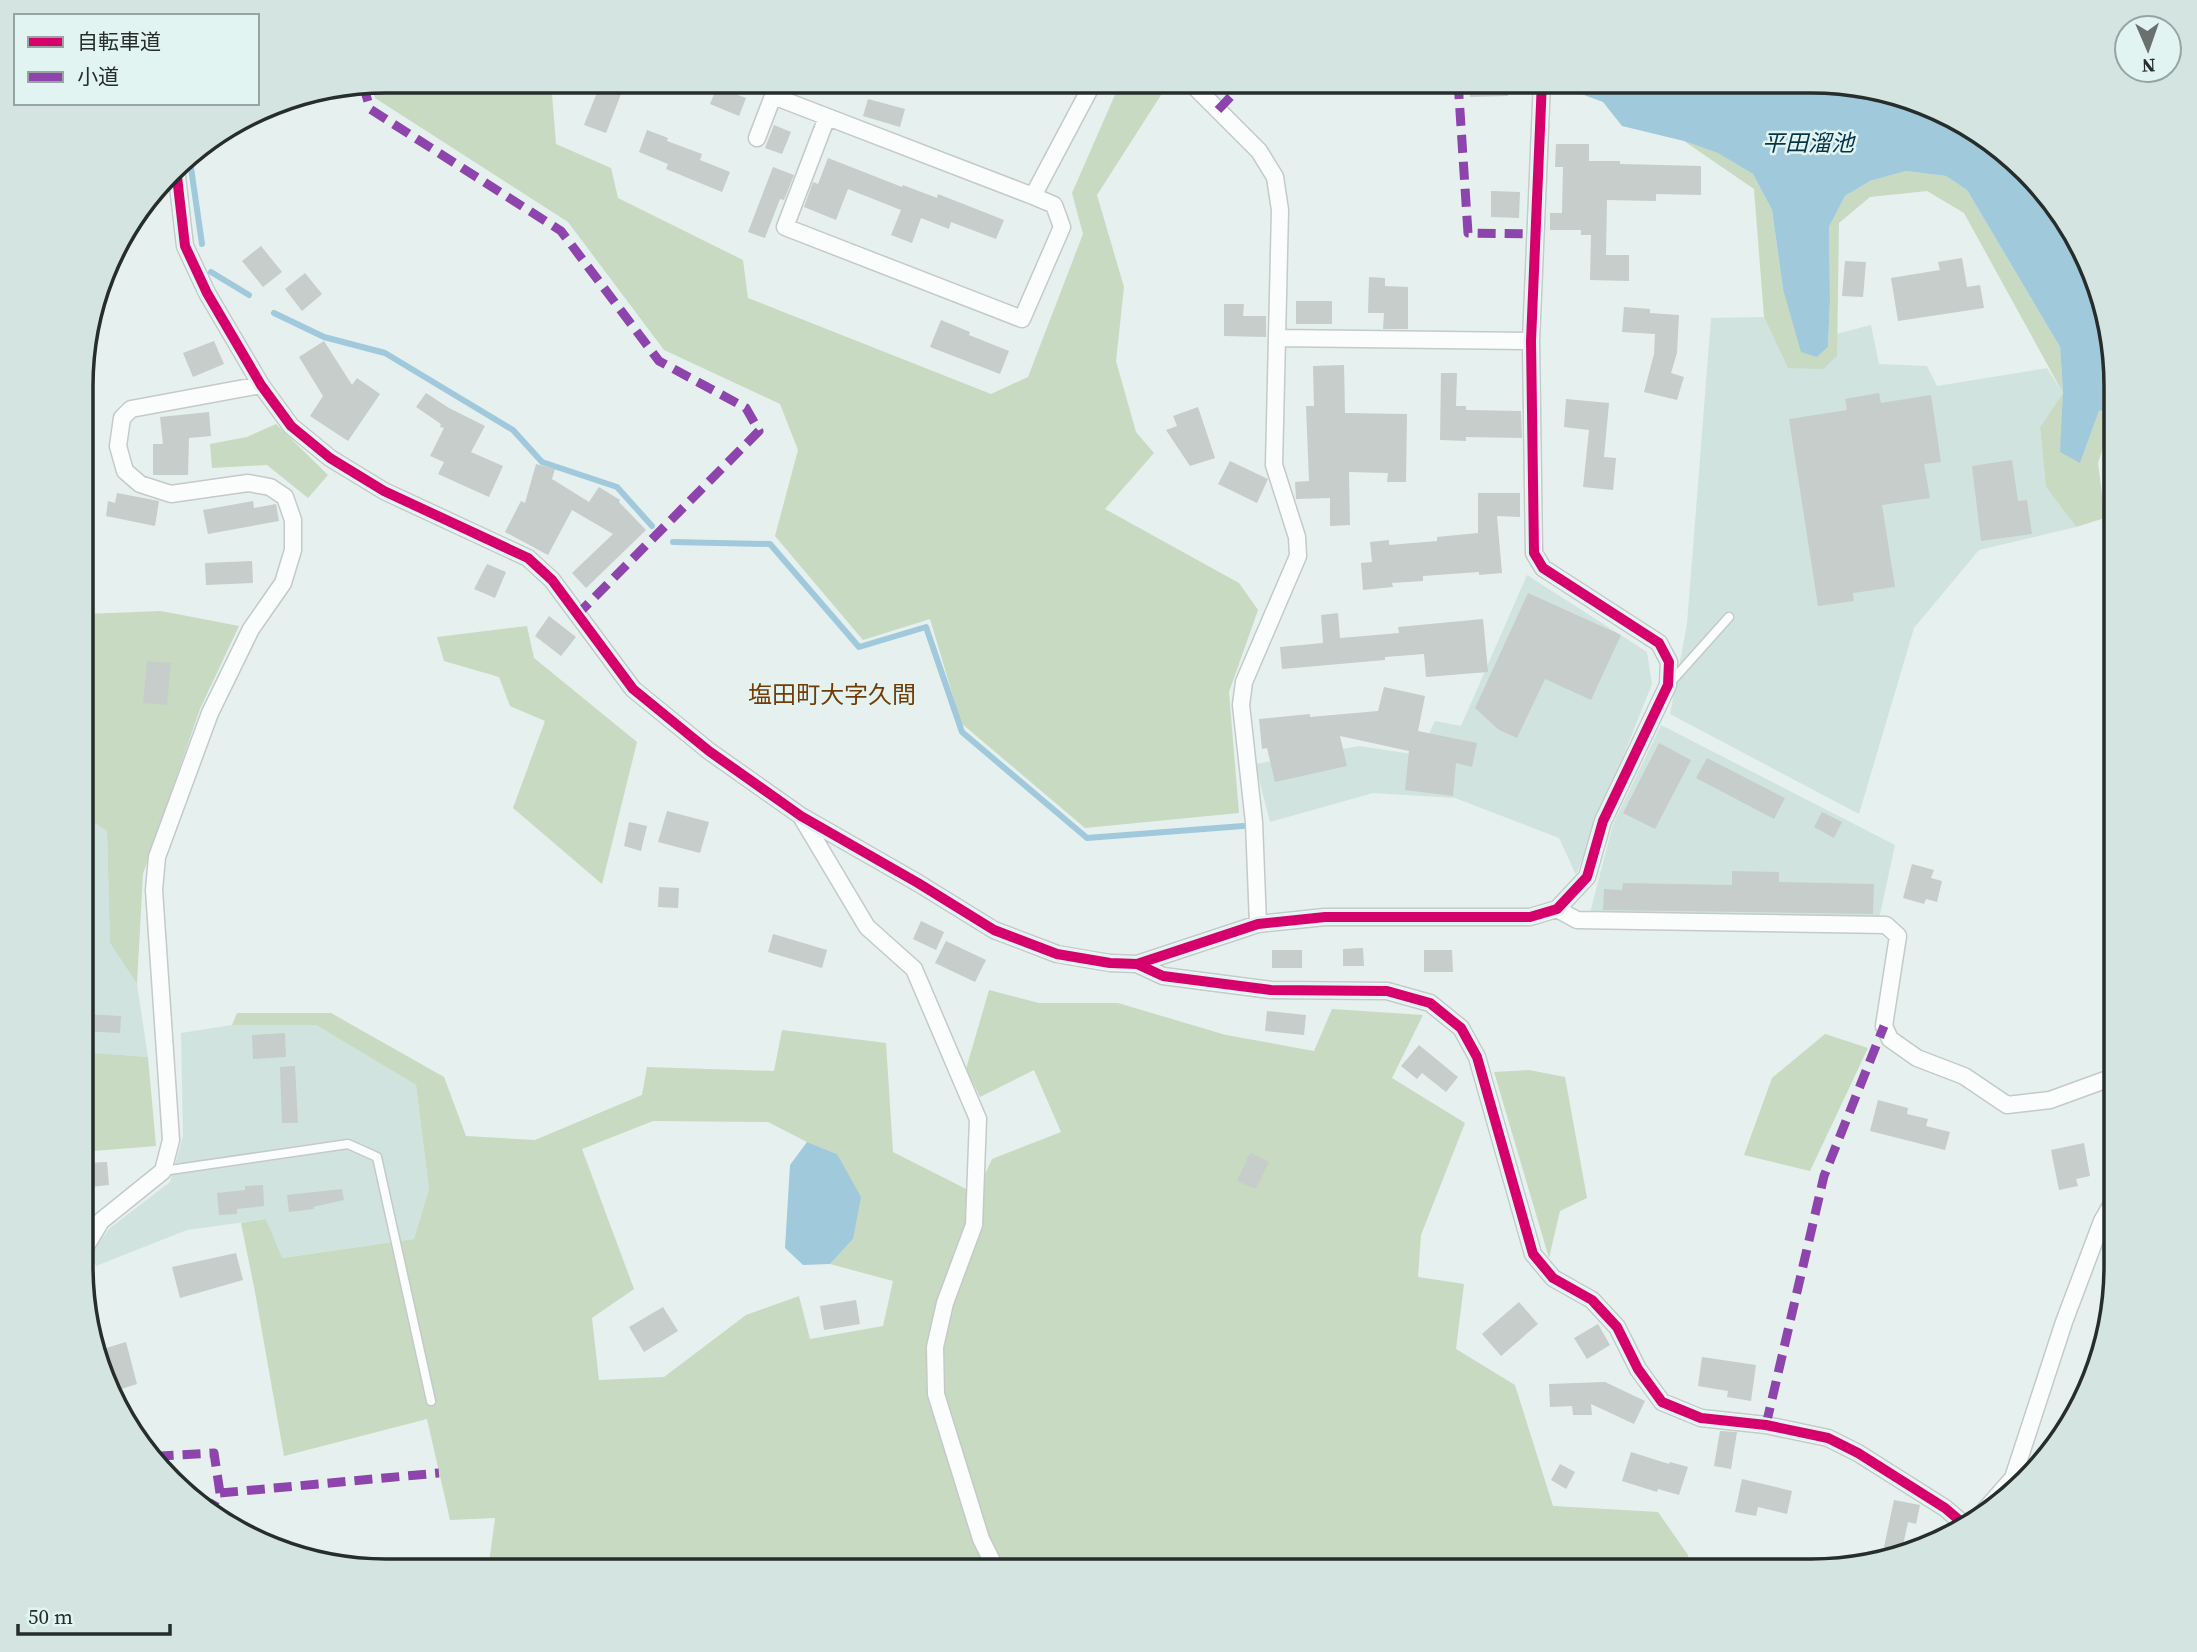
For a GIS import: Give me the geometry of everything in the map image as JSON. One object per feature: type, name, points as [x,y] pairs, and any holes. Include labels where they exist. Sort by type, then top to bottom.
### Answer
[{"type":"street","points":[[1032,197],[1088,93]]},
{"type":"street","points":[[1201,93],[1259,150],[1275,177],[1280,210],[1273,465],[1297,537],[1298,556],[1244,682],[1241,705],[1254,822],[1258,924]]},
{"type":"street","points":[[178,181],[185,246],[207,293],[261,385],[291,426],[330,458],[384,491],[528,558],[552,580],[633,689],[709,751],[801,816],[994,930],[1057,954],[1110,963],[1137,964],[1258,924],[1325,917],[1530,917],[1558,909],[1587,877],[1603,821],[1668,685],[1669,662],[1659,643],[1543,568],[1534,553],[1531,341],[1541,93]]},
{"type":"street","points":[[757,138],[773,96],[1054,205],[1062,227],[1022,319],[785,227],[827,117]]},
{"type":"street","points":[[1277,338],[1531,341]]},
{"type":"street","points":[[93,1234],[101,1221],[163,1171],[171,1140],[154,890],[157,857],[210,713],[251,629],[283,583],[293,550],[293,520],[285,497],[270,487],[248,483],[171,494],[140,484],[125,471],[118,446],[122,418],[131,409],[261,385]]},
{"type":"street","points":[[801,816],[867,927],[914,970],[978,1119],[974,1225],[945,1303],[935,1347],[936,1395],[981,1539],[991,1559]]},
{"type":"street","points":[[1558,909],[1577,920],[1886,925],[1898,936],[1884,1026],[1890,1039],[1917,1058],[1964,1076],[2007,1105],[2050,1100],[2104,1080]]},
{"type":"street","points":[[1137,964],[1163,976],[1271,990],[1387,991],[1430,1003],[1461,1028],[1477,1057],[1533,1254],[1553,1278],[1592,1300],[1617,1327],[1638,1369],[1662,1402],[1701,1418],[1766,1425],[1828,1438],[1858,1452],[1959,1520]]},
{"type":"street","points":[[2013,1477],[2064,1322],[2104,1218]]},
{"type":"lane","points":[[1668,685],[1729,618]]},
{"type":"lane","points":[[163,1171],[348,1144],[377,1157],[431,1401]]},
{"type":"shaded area","points":[[1764,317],[1789,368],[1837,356],[1836,334],[1871,325],[1879,364],[1927,366],[1937,386],[2047,368],[2063,393],[2040,427],[2046,487],[2076,527],[1979,550],[1914,628],[1859,814],[1670,714],[1687,624],[1711,318]]},
{"type":"shaded area","points":[[1527,575],[1647,652],[1652,684],[1576,875],[1559,838],[1455,798],[1373,793],[1270,822],[1255,764],[1359,746],[1419,755],[1435,721],[1461,726]]},
{"type":"shaded area","points":[[1661,725],[1895,845],[1879,919],[1590,913],[1613,824]]},
{"type":"shaded area","points":[[93,822],[107,831],[110,943],[137,984],[148,1057],[93,1053]]},
{"type":"shaded area","points":[[232,1025],[316,1025],[416,1085],[429,1189],[414,1239],[281,1258],[266,1219],[187,1230],[96,1266],[93,1249],[110,1228],[170,1182],[183,1136],[181,1033]]},
{"type":"green space","points":[[374,93],[552,93],[556,144],[611,168],[618,198],[743,260],[748,298],[991,394],[1028,377],[1083,234],[1072,193],[1116,93],[1160,93],[1161,95],[1097,195],[1124,287],[1116,361],[1136,432],[1154,453],[1105,509],[1239,583],[1258,610],[1229,692],[1239,813],[1085,828],[961,723],[930,619],[863,640],[775,536],[798,450],[780,404],[664,350],[568,222],[375,98]]},
{"type":"green space","points":[[1684,141],[1719,153],[1753,174],[1772,210],[1783,289],[1817,357],[1828,347],[1829,227],[1845,196],[1870,181],[1906,171],[1946,176],[1967,190],[2060,347],[2063,393],[1964,213],[1927,191],[1870,197],[1839,223],[1837,356],[1823,369],[1788,368],[1764,317],[1754,189]]},
{"type":"green space","points":[[2063,393],[2080,463],[2099,411],[2104,410],[2104,445],[2098,463],[2104,518],[2076,527],[2046,487],[2040,427]]},
{"type":"green space","points":[[276,424],[328,475],[308,498],[267,465],[212,468],[210,444],[247,437]]},
{"type":"green space","points":[[161,611],[239,626],[200,709],[143,874],[137,984],[110,943],[107,831],[93,822],[93,614]]},
{"type":"green space","points":[[527,626],[534,658],[637,742],[602,884],[513,808],[545,721],[510,706],[499,677],[444,661],[437,637]]},
{"type":"green space","points":[[989,990],[1039,1003],[1118,1003],[1226,1035],[1314,1051],[1332,1009],[1423,1015],[1392,1078],[1465,1123],[1421,1235],[1418,1277],[1464,1284],[1456,1349],[1515,1385],[1553,1506],[1658,1512],[1688,1555],[1688,1559],[490,1559],[495,1518],[450,1520],[427,1419],[284,1456],[241,1223],[266,1219],[282,1258],[414,1239],[429,1189],[416,1085],[316,1025],[232,1025],[237,1013],[331,1013],[444,1077],[466,1136],[535,1140],[642,1095],[647,1067],[774,1071],[782,1030],[886,1043],[893,1152],[976,1194],[992,1159],[1061,1132],[1034,1070],[980,1097],[966,1069]],"holes":[[[653,1121],[768,1122],[837,1154],[853,1239],[830,1264],[893,1281],[883,1326],[810,1339],[799,1296],[746,1315],[664,1377],[599,1380],[592,1318],[634,1289],[582,1149]]]},
{"type":"green space","points":[[1825,1034],[1868,1048],[1810,1171],[1744,1155],[1772,1078]]},
{"type":"green space","points":[[93,1053],[148,1057],[156,1146],[93,1151]]},
{"type":"green space","points":[[1529,1070],[1565,1077],[1587,1198],[1560,1211],[1549,1258],[1494,1072]]},
{"type":"water","name":"平田溜池","points":[[1579,93],[1849,95],[1887,103],[1923,115],[1958,132],[1989,153],[2018,179],[2055,223],[2074,256],[2089,292],[2102,348],[2104,410],[2099,411],[2080,463],[2060,452],[2063,393],[2060,347],[1967,190],[1946,176],[1906,171],[1870,181],[1845,196],[1829,227],[1828,347],[1817,357],[1801,352],[1783,289],[1772,210],[1753,174],[1718,153],[1684,141],[1622,126],[1603,102]]},
{"type":"water","points":[[807,1142],[837,1154],[861,1197],[853,1239],[830,1264],[803,1265],[785,1248],[790,1165]]},
{"type":"building","points":[[597,93],[621,94],[606,133],[584,125]]},
{"type":"building","points":[[715,93],[733,93],[746,98],[739,116],[710,104]]},
{"type":"building","points":[[1470,93],[1508,93],[1508,96],[1470,97]]},
{"type":"building","points":[[868,99],[905,109],[900,127],[863,116]]},
{"type":"building","points":[[774,125],[791,132],[782,154],[765,148]]},
{"type":"building","points":[[647,130],[702,154],[700,160],[730,172],[722,192],[666,169],[668,164],[639,152]]},
{"type":"building","points":[[1556,144],[1589,144],[1589,161],[1701,166],[1701,195],[1656,194],[1656,201],[1607,200],[1606,255],[1629,255],[1629,281],[1590,280],[1591,235],[1581,235],[1581,230],[1550,230],[1550,213],[1562,213],[1563,167],[1555,167]]},
{"type":"building","points":[[828,158],[902,187],[903,185],[937,198],[938,194],[1004,220],[996,239],[951,222],[949,229],[921,218],[912,243],[891,235],[901,210],[848,189],[836,220],[804,207],[813,182],[818,184]]},
{"type":"building","points":[[773,167],[794,175],[784,200],[780,199],[765,238],[748,232]]},
{"type":"building","points":[[1491,191],[1520,192],[1519,218],[1491,217]]},
{"type":"building","points":[[261,246],[282,272],[263,287],[242,261]]},
{"type":"building","points":[[1962,258],[1967,287],[1980,285],[1984,308],[1898,321],[1891,278],[1940,270],[1938,262]]},
{"type":"building","points":[[1845,261],[1866,262],[1863,297],[1842,296]]},
{"type":"building","points":[[305,273],[322,294],[302,311],[285,289]]},
{"type":"building","points":[[1369,277],[1385,278],[1385,286],[1408,287],[1408,329],[1383,329],[1384,313],[1368,313]]},
{"type":"building","points":[[1296,301],[1332,301],[1332,324],[1296,324]]},
{"type":"building","points":[[1224,304],[1244,304],[1243,316],[1266,316],[1266,337],[1224,336]]},
{"type":"building","points":[[1624,307],[1650,309],[1650,313],[1679,315],[1677,353],[1671,373],[1684,377],[1677,400],[1644,392],[1654,354],[1655,334],[1622,332]]},
{"type":"building","points":[[941,320],[1009,351],[1000,374],[930,347]]},
{"type":"building","points":[[214,341],[224,364],[193,377],[183,353]]},
{"type":"building","points":[[324,341],[352,385],[357,378],[380,394],[348,441],[310,416],[323,396],[299,357]]},
{"type":"building","points":[[1344,365],[1345,413],[1407,414],[1406,482],[1387,482],[1388,473],[1349,472],[1350,525],[1330,526],[1330,498],[1296,499],[1295,482],[1309,481],[1306,406],[1314,406],[1313,366]]},
{"type":"building","points":[[1441,373],[1457,373],[1456,406],[1466,406],[1466,410],[1521,411],[1522,438],[1466,437],[1466,441],[1440,440]]},
{"type":"building","points":[[426,393],[485,426],[471,452],[503,466],[489,497],[438,474],[444,462],[430,456],[444,428],[416,407]]},
{"type":"building","points":[[1879,393],[1881,403],[1931,395],[1941,462],[1924,464],[1930,498],[1882,505],[1895,587],[1853,593],[1854,601],[1818,606],[1789,419],[1847,410],[1845,399]]},
{"type":"building","points":[[1566,399],[1609,403],[1604,457],[1616,458],[1613,490],[1583,487],[1589,430],[1564,427]]},
{"type":"building","points":[[1198,407],[1215,458],[1190,466],[1166,430],[1177,426],[1173,416]]},
{"type":"building","points":[[209,412],[211,436],[189,438],[188,475],[153,475],[153,444],[163,444],[160,417]]},
{"type":"building","points":[[2012,460],[2018,501],[2027,500],[2032,534],[1981,541],[1972,466]]},
{"type":"building","points":[[1230,461],[1268,479],[1257,503],[1218,484]]},
{"type":"building","points":[[536,464],[555,469],[552,479],[589,502],[599,487],[620,500],[646,530],[586,588],[572,573],[613,534],[572,510],[548,555],[505,532],[521,501],[525,503]]},
{"type":"building","points":[[117,493],[159,501],[155,526],[106,516],[108,501],[115,503]]},
{"type":"building","points":[[1478,493],[1520,493],[1520,517],[1497,516],[1502,573],[1423,576],[1423,581],[1392,583],[1393,587],[1363,590],[1361,563],[1372,562],[1370,542],[1389,540],[1389,545],[1437,541],[1437,537],[1478,533]]},
{"type":"building","points":[[253,501],[254,508],[276,504],[279,521],[208,534],[203,510]]},
{"type":"building","points":[[252,561],[253,583],[206,585],[205,563]]},
{"type":"building","points":[[487,564],[506,572],[495,598],[474,589]]},
{"type":"building","points":[[1528,593],[1621,635],[1591,700],[1545,679],[1517,738],[1499,730],[1475,708]]},
{"type":"building","points":[[1338,613],[1340,638],[1399,633],[1398,627],[1483,619],[1488,672],[1426,677],[1424,654],[1282,669],[1280,647],[1323,643],[1321,615]]},
{"type":"building","points":[[549,616],[576,637],[561,656],[535,636]]},
{"type":"building","points":[[147,661],[171,663],[167,705],[143,703]]},
{"type":"building","points":[[1384,687],[1425,696],[1418,731],[1477,743],[1472,767],[1456,763],[1453,796],[1405,790],[1409,751],[1340,736],[1347,766],[1275,782],[1267,748],[1262,749],[1259,719],[1378,711]]},
{"type":"building","points":[[1659,743],[1691,760],[1655,829],[1623,813]]},
{"type":"building","points":[[1707,758],[1785,798],[1774,819],[1696,778]]},
{"type":"building","points":[[667,811],[709,822],[700,853],[658,842]]},
{"type":"building","points":[[1822,812],[1842,822],[1834,838],[1814,827]]},
{"type":"building","points":[[629,822],[647,826],[641,851],[624,846]]},
{"type":"building","points":[[1912,864],[1934,870],[1931,878],[1942,881],[1937,902],[1926,899],[1924,904],[1903,898]]},
{"type":"building","points":[[1732,871],[1779,872],[1779,882],[1874,884],[1873,914],[1603,910],[1604,889],[1622,890],[1623,883],[1732,885]]},
{"type":"building","points":[[659,887],[679,888],[678,908],[658,907]]},
{"type":"building","points":[[921,921],[944,932],[936,950],[913,939]]},
{"type":"building","points":[[773,934],[827,950],[822,968],[768,952]]},
{"type":"building","points":[[946,941],[986,960],[975,982],[935,963]]},
{"type":"building","points":[[1363,948],[1364,966],[1343,966],[1343,949]]},
{"type":"building","points":[[1272,950],[1302,950],[1302,968],[1272,968]]},
{"type":"building","points":[[1424,950],[1452,950],[1453,972],[1424,972]]},
{"type":"building","points":[[1267,1011],[1306,1015],[1304,1035],[1265,1031]]},
{"type":"building","points":[[93,1015],[121,1016],[120,1033],[93,1032]]},
{"type":"building","points":[[285,1033],[286,1057],[253,1059],[252,1035]]},
{"type":"building","points":[[1419,1045],[1458,1077],[1446,1092],[1422,1073],[1417,1079],[1401,1066]]},
{"type":"building","points":[[295,1066],[298,1123],[282,1123],[280,1067]]},
{"type":"building","points":[[1878,1100],[1908,1108],[1907,1114],[1928,1119],[1926,1126],[1950,1132],[1945,1150],[1870,1131]]},
{"type":"building","points":[[2084,1143],[2090,1176],[2076,1179],[2078,1186],[2059,1190],[2051,1150]]},
{"type":"building","points":[[1250,1153],[1269,1162],[1256,1189],[1237,1181]]},
{"type":"building","points":[[107,1162],[109,1185],[93,1187],[93,1163]]},
{"type":"building","points":[[263,1185],[264,1206],[237,1209],[237,1214],[219,1215],[217,1193]]},
{"type":"building","points":[[342,1189],[344,1200],[313,1207],[314,1209],[289,1212],[287,1195]]},
{"type":"building","points":[[236,1253],[243,1280],[180,1298],[172,1267]]},
{"type":"building","points":[[856,1300],[860,1324],[824,1330],[820,1306]]},
{"type":"building","points":[[1519,1302],[1538,1324],[1501,1356],[1482,1334]]},
{"type":"building","points":[[663,1307],[678,1331],[644,1352],[629,1327]]},
{"type":"building","points":[[1598,1324],[1610,1345],[1587,1359],[1574,1338]]},
{"type":"building","points":[[126,1342],[137,1384],[120,1389],[106,1348]]},
{"type":"building","points":[[1702,1357],[1756,1365],[1751,1401],[1727,1397],[1728,1391],[1698,1386]]},
{"type":"building","points":[[1605,1382],[1645,1401],[1634,1424],[1591,1404],[1592,1415],[1573,1415],[1572,1406],[1550,1407],[1549,1384]]},
{"type":"building","points":[[1720,1431],[1737,1432],[1731,1469],[1714,1466]]},
{"type":"building","points":[[1631,1452],[1688,1467],[1679,1495],[1658,1489],[1657,1492],[1622,1481]]},
{"type":"building","points":[[1560,1464],[1575,1472],[1566,1489],[1551,1480]]},
{"type":"building","points":[[1742,1479],[1792,1491],[1787,1514],[1758,1507],[1756,1516],[1735,1512]]},
{"type":"building","points":[[1894,1500],[1920,1505],[1916,1524],[1908,1522],[1903,1545],[1884,1547]]},
{"type":"waterway","points":[[191,168],[202,244]]},
{"type":"waterway","points":[[211,272],[249,295]]},
{"type":"waterway","points":[[274,313],[324,337],[385,353],[513,430],[542,462],[617,487],[652,526]]},
{"type":"waterway","points":[[673,542],[770,544],[859,647],[926,627],[962,732],[1087,838],[1243,826]]},
{"type":"marked path","points":[[366,93],[370,109],[561,231],[659,361],[746,408],[759,431],[578,614]]},
{"type":"marked path","points":[[1218,110],[1234,93]]},
{"type":"marked path","points":[[1459,93],[1468,233],[1535,234]]},
{"type":"marked path","points":[[1766,1425],[1824,1176],[1884,1026]]},
{"type":"marked path","points":[[163,1456],[214,1453],[220,1493],[214,1504]]},
{"type":"marked path","points":[[220,1493],[439,1473]]},
{"type":"cycle path","points":[[1137,964],[1258,924],[1325,917],[1530,917],[1557,909],[1587,877],[1603,821],[1668,685],[1669,662],[1659,643],[1543,568],[1534,553],[1531,341],[1541,93]]},
{"type":"cycle path","points":[[177,181],[185,246],[207,293],[261,385],[291,426],[330,458],[384,491],[528,558],[552,580],[633,689],[709,751],[801,816],[994,930],[1057,954],[1110,963],[1137,964],[1163,976],[1271,990],[1387,991],[1430,1003],[1461,1028],[1477,1057],[1533,1254],[1553,1278],[1592,1300],[1617,1327],[1638,1369],[1662,1402],[1701,1418],[1766,1425],[1828,1438],[1858,1453],[1945,1508],[1959,1520]]},
{"type":"district","name":"塩田町大字久間","points":[[832,694]]}]
